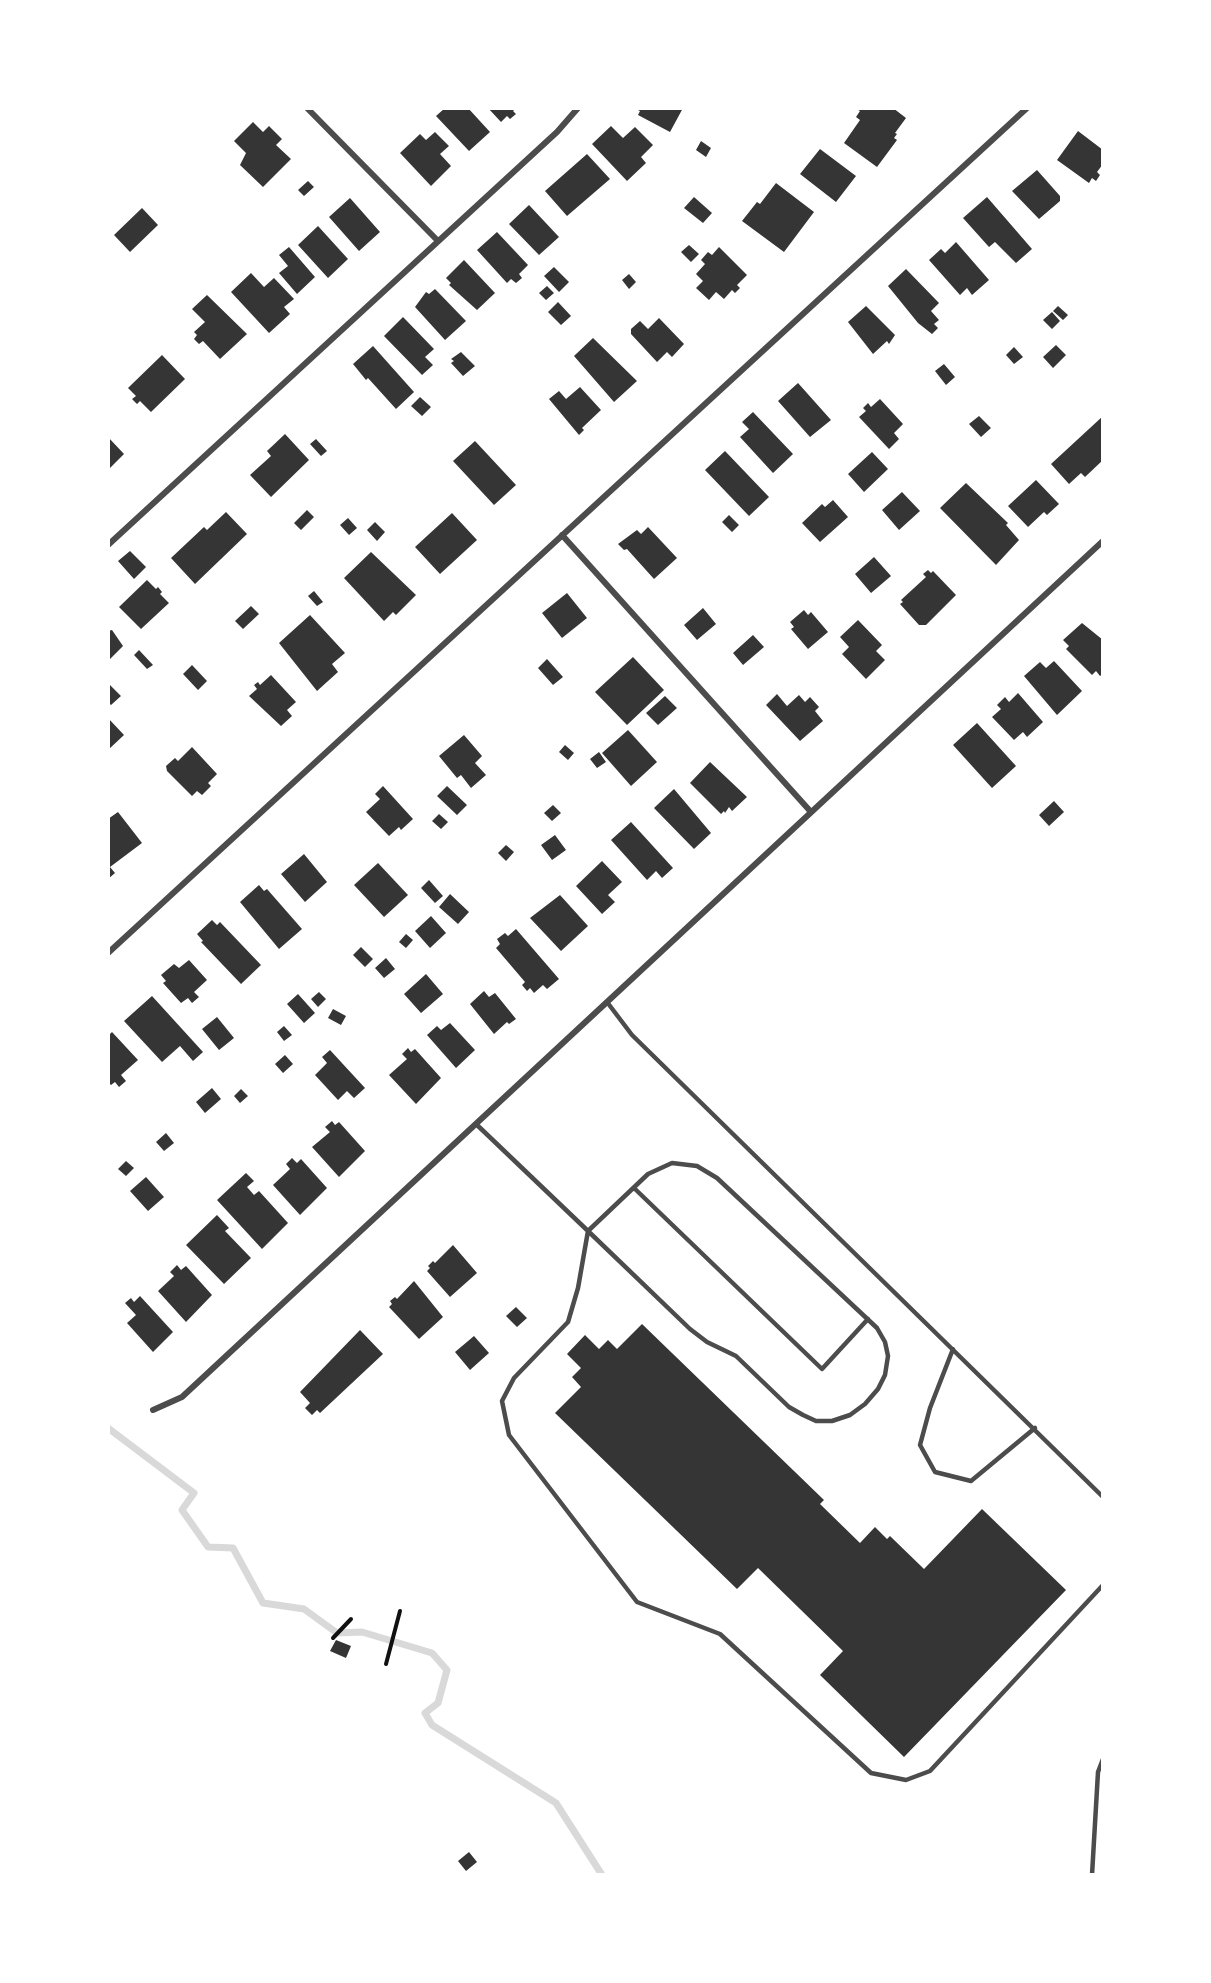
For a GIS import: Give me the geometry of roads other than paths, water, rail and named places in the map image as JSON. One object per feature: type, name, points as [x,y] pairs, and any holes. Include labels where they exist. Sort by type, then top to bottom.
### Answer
[{"type":"street","points":[[307,108],[438,241]]},
{"type":"street","points":[[108,545],[557,132],[578,108]]},
{"type":"street","points":[[108,953],[1027,108]]},
{"type":"street","points":[[562,536],[811,812]]},
{"type":"street","points":[[153,1410],[182,1397],[1103,541]]},
{"type":"lane","points":[[607,1002],[632,1035],[1103,1497]]},
{"type":"lane","points":[[476,1124],[588,1231],[690,1329],[707,1342],[736,1356],[789,1407],[816,1421],[832,1421],[850,1415],[878,1389],[885,1375],[888,1356],[885,1342],[868,1319],[717,1178],[696,1166],[672,1162],[648,1174],[588,1231],[578,1288],[568,1322],[513,1378],[502,1401],[509,1435],[637,1602],[720,1634],[871,1773],[906,1780],[930,1771],[1103,1585]]},
{"type":"lane","points":[[634,1188],[822,1369],[868,1319]]},
{"type":"lane","points":[[953,1348],[930,1408],[920,1445],[935,1472],[971,1481],[1035,1428]]},
{"type":"lane","points":[[1092,1875],[1098,1772],[1103,1759]]},
{"type":"waterway","points":[[108,1428],[194,1493],[182,1510],[208,1547],[233,1548],[263,1603],[304,1609],[337,1633],[362,1632],[432,1653],[447,1670],[438,1703],[425,1713],[432,1725],[556,1803],[602,1875]]}]
